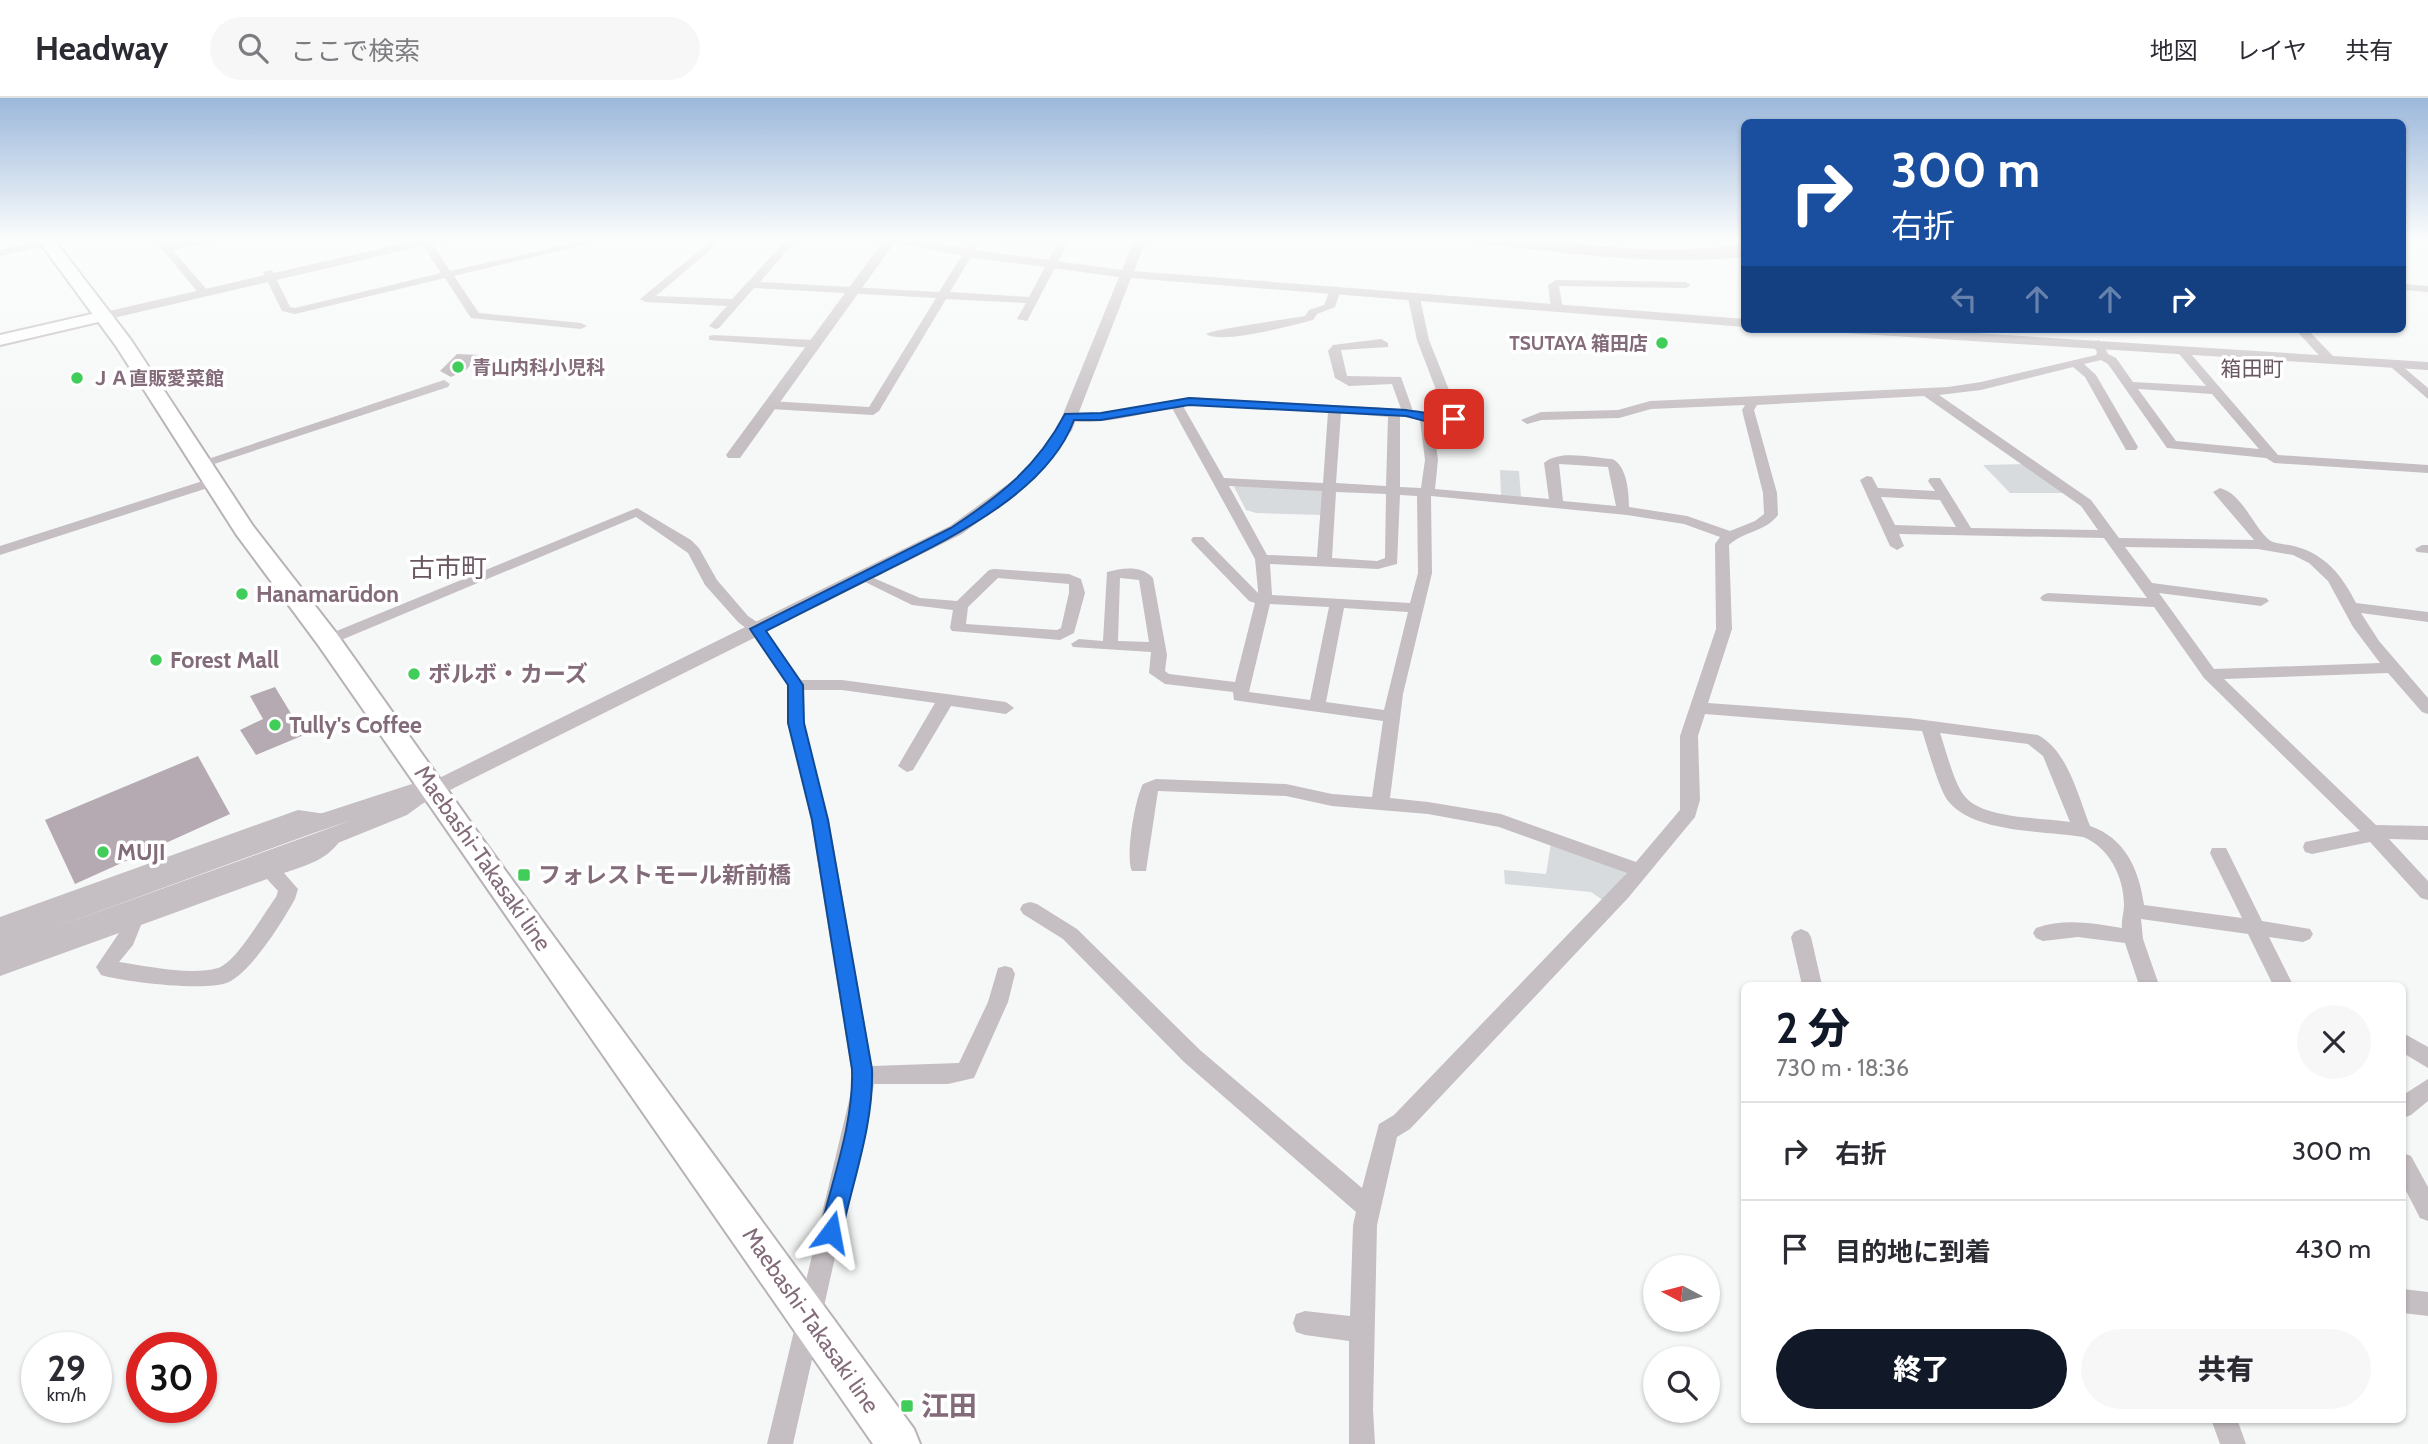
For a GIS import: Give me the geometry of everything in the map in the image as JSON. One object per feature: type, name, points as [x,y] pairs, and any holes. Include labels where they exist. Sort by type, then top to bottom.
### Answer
[{"type":"main road","name":"Maebashi-Takasaki line","points":[[93,300],[206,473],[328,640],[473,848],[899,1444]]},
{"type":"main road","points":[[0,342],[75,324],[102,312]]},
{"type":"main road","points":[[0,330],[102,312]]},
{"type":"street","points":[[102,312],[157,300]]},
{"type":"street","points":[[283,300],[289,311],[337,300]]},
{"type":"street","points":[[465,300],[475,316],[581,326]]},
{"type":"street","points":[[664,300],[736,303]]},
{"type":"street","points":[[739,300],[714,332],[814,344]]},
{"type":"street","points":[[734,455],[846,300]]},
{"type":"street","points":[[770,405],[873,411],[940,300]]},
{"type":"street","points":[[1023,319],[1032,300],[1029,300]]},
{"type":"street","points":[[0,938],[330,828],[399,810],[956,530],[1002,499],[1040,464],[1064,430],[1115,300]]},
{"type":"street","points":[[1212,334],[1273,328],[1284,322],[1310,318],[1313,312],[1329,307],[1331,300]]},
{"type":"street","points":[[1069,417],[1101,416],[1175,402],[1335,409],[1460,419],[1423,340],[1414,300]]},
{"type":"street","points":[[1438,300],[1741,323]]},
{"type":"street","points":[[1555,300],[1557,309]]},
{"type":"street","points":[[1894,333],[2100,350],[2181,349],[2428,366]]},
{"type":"street","points":[[2305,333],[2329,359]]},
{"type":"street","points":[[1262,559],[1378,565],[1392,561],[1394,418],[1408,408],[1397,380],[1349,382],[1341,378],[1334,351],[1336,347],[1381,343],[1384,345]]},
{"type":"street","points":[[2181,349],[2269,454],[2280,462],[2327,461],[2428,469]]},
{"type":"street","points":[[1527,420],[1541,416],[1619,414],[1650,405],[1928,393],[1981,386],[2075,363],[2100,350]]},
{"type":"street","points":[[2100,350],[2112,361],[2172,446],[2269,454]]},
{"type":"street","points":[[2075,363],[2090,374],[2131,447]]},
{"type":"street","points":[[2395,364],[2428,395]]},
{"type":"street","points":[[0,551],[444,384]]},
{"type":"street","points":[[2129,385],[2215,390]]},
{"type":"street","points":[[1928,393],[2079,496],[2210,674],[2237,704],[2373,833],[2428,893]]},
{"type":"street","points":[[1175,402],[1262,559],[1266,579],[1264,599],[1239,694],[1244,698],[1392,717]]},
{"type":"street","points":[[1362,1444],[1360,1410],[1365,1225],[1387,1131],[1402,1122],[1621,893],[1689,812],[1691,800],[1688,750],[1697,708],[1723,634],[1722,544],[1730,536],[1763,524],[1771,515],[1770,493],[1748,410],[1753,402]]},
{"type":"street","points":[[1324,562],[1335,409]]},
{"type":"street","points":[[1380,804],[1392,717],[1426,565],[1423,498],[1428,492],[1431,468],[1426,418]]},
{"type":"street","points":[[1557,504],[1551,463],[1557,460],[1612,463],[1616,468],[1623,506],[1619,511]]},
{"type":"street","points":[[1935,481],[1967,533]]},
{"type":"street","points":[[1220,482],[1428,492],[1557,504],[1687,520],[1730,536]]},
{"type":"street","points":[[1897,546],[1870,486],[1944,496]]},
{"type":"street","points":[[2220,492],[2266,546]]},
{"type":"street","points":[[328,640],[637,512],[686,543],[723,598],[757,629],[796,685],[796,723],[820,820],[862,1075],[859,1112],[780,1444]]},
{"type":"street","points":[[1889,529],[1967,533],[2012,531],[2180,545],[2218,542],[2295,551],[2324,566],[2352,607],[2363,631],[2428,708]]},
{"type":"street","points":[[1198,540],[1254,598],[1417,608]]},
{"type":"street","points":[[1110,646],[1112,575],[1128,572],[1139,574],[1146,578],[1155,647],[1159,655],[1157,673],[1165,679],[1240,688]]},
{"type":"street","points":[[994,573],[1069,578],[1076,582],[1077,593],[1068,631],[1060,635],[958,628],[961,606],[994,573]]},
{"type":"street","points":[[862,577],[917,602],[961,606]]},
{"type":"street","points":[[2147,587],[2261,601]]},
{"type":"street","points":[[2048,598],[2157,603]]},
{"type":"street","points":[[1317,707],[1337,604]]},
{"type":"street","points":[[2352,607],[2428,617]]},
{"type":"street","points":[[1079,644],[1155,647]]},
{"type":"street","points":[[2210,674],[2393,668]]},
{"type":"street","points":[[796,685],[842,685],[1006,708]]},
{"type":"street","points":[[907,766],[945,701]]},
{"type":"street","points":[[1697,708],[1929,727],[2038,741],[2048,749],[2054,760],[2083,830]]},
{"type":"street","points":[[1929,727],[1955,798],[1962,805],[2007,820],[2083,830],[2104,838],[2113,846],[2134,902],[2131,924],[2148,982]]},
{"type":"street","points":[[1139,866],[1140,838],[1151,785],[1272,789],[1332,800],[1428,808],[1501,821],[1638,870]]},
{"type":"street","points":[[0,925],[298,817],[330,828]]},
{"type":"street","points":[[0,968],[317,852],[330,828]]},
{"type":"street","points":[[2312,847],[2373,833],[2428,833]]},
{"type":"street","points":[[0,957],[305,837]]},
{"type":"street","points":[[2219,853],[2223,867],[2252,917],[2254,927],[2282,982]]},
{"type":"street","points":[[132,920],[132,932],[109,960],[106,967],[108,969],[181,978],[223,976],[238,965],[285,898],[288,889],[275,876],[274,869]]},
{"type":"street","points":[[1030,909],[1070,934],[1192,1056],[1369,1208]]},
{"type":"street","points":[[2134,911],[2303,934]]},
{"type":"street","points":[[2043,933],[2078,929],[2134,937]]},
{"type":"street","points":[[1801,937],[1811,982]]},
{"type":"street","points":[[862,1075],[948,1075],[966,1071],[998,1002],[1005,974]]},
{"type":"street","points":[[2406,1044],[2428,1059]]},
{"type":"street","points":[[2406,1106],[2428,1088]]},
{"type":"street","points":[[2406,1169],[2428,1210]]},
{"type":"street","points":[[2406,1301],[2428,1304]]},
{"type":"street","points":[[1305,1323],[1364,1330]]},
{"type":"street","points":[[2225,1423],[2233,1444]]},
{"type":"shaded area","points":[[2025,464],[2068,493],[2010,493],[1983,465]]},
{"type":"shaded area","points":[[1500,470],[1519,471],[1521,497],[1501,496]]},
{"type":"shaded area","points":[[1234,487],[1320,489],[1324,493],[1321,515],[1256,513],[1246,510]]},
{"type":"shaded area","points":[[1551,843],[1627,873],[1604,901],[1591,892],[1505,884],[1504,870],[1546,874]]},
{"type":"building","name":"青山内科小児科","points":[[457,354],[480,355],[466,370],[451,377],[440,371]]},
{"type":"building","name":"Tully's Coffee","points":[[275,687],[304,735],[256,755],[240,730],[263,719],[250,696]]},
{"type":"building","name":"MUJI","points":[[198,756],[230,814],[75,884],[45,820]]},
{"type":"place","name":"TSUTAYA 箱田店","points":[[1662,343]]},
{"type":"place","name":"青山内科小児科","points":[[458,367]]},
{"type":"place","name":"ＪＡ直販愛菜館","points":[[77,378]]},
{"type":"place","name":"Hanamarūdon","points":[[242,594]]},
{"type":"place","name":"Forest Mall","points":[[156,660]]},
{"type":"place","name":"ボルボ・カーズ","points":[[414,674]]},
{"type":"place","name":"Tully's Coffee","points":[[275,725]]},
{"type":"place","name":"MUJI","points":[[103,852]]},
{"type":"place","name":"フォレストモール新前橋","points":[[524,875]]},
{"type":"place","name":"江田","points":[[907,1406]]},
{"type":"district","name":"箱田町","points":[[2252,369]]},
{"type":"district","name":"古市町","points":[[448,568]]},
{"type":"route","points":[[831,1232],[859,1112],[863,1088],[862,1069],[820,820],[796,723],[796,685],[757,629],[956,530],[986,510],[1040,464],[1056,443],[1069,417],[1101,416],[1189,401],[1406,413],[1434,420],[1454,419]]}]
